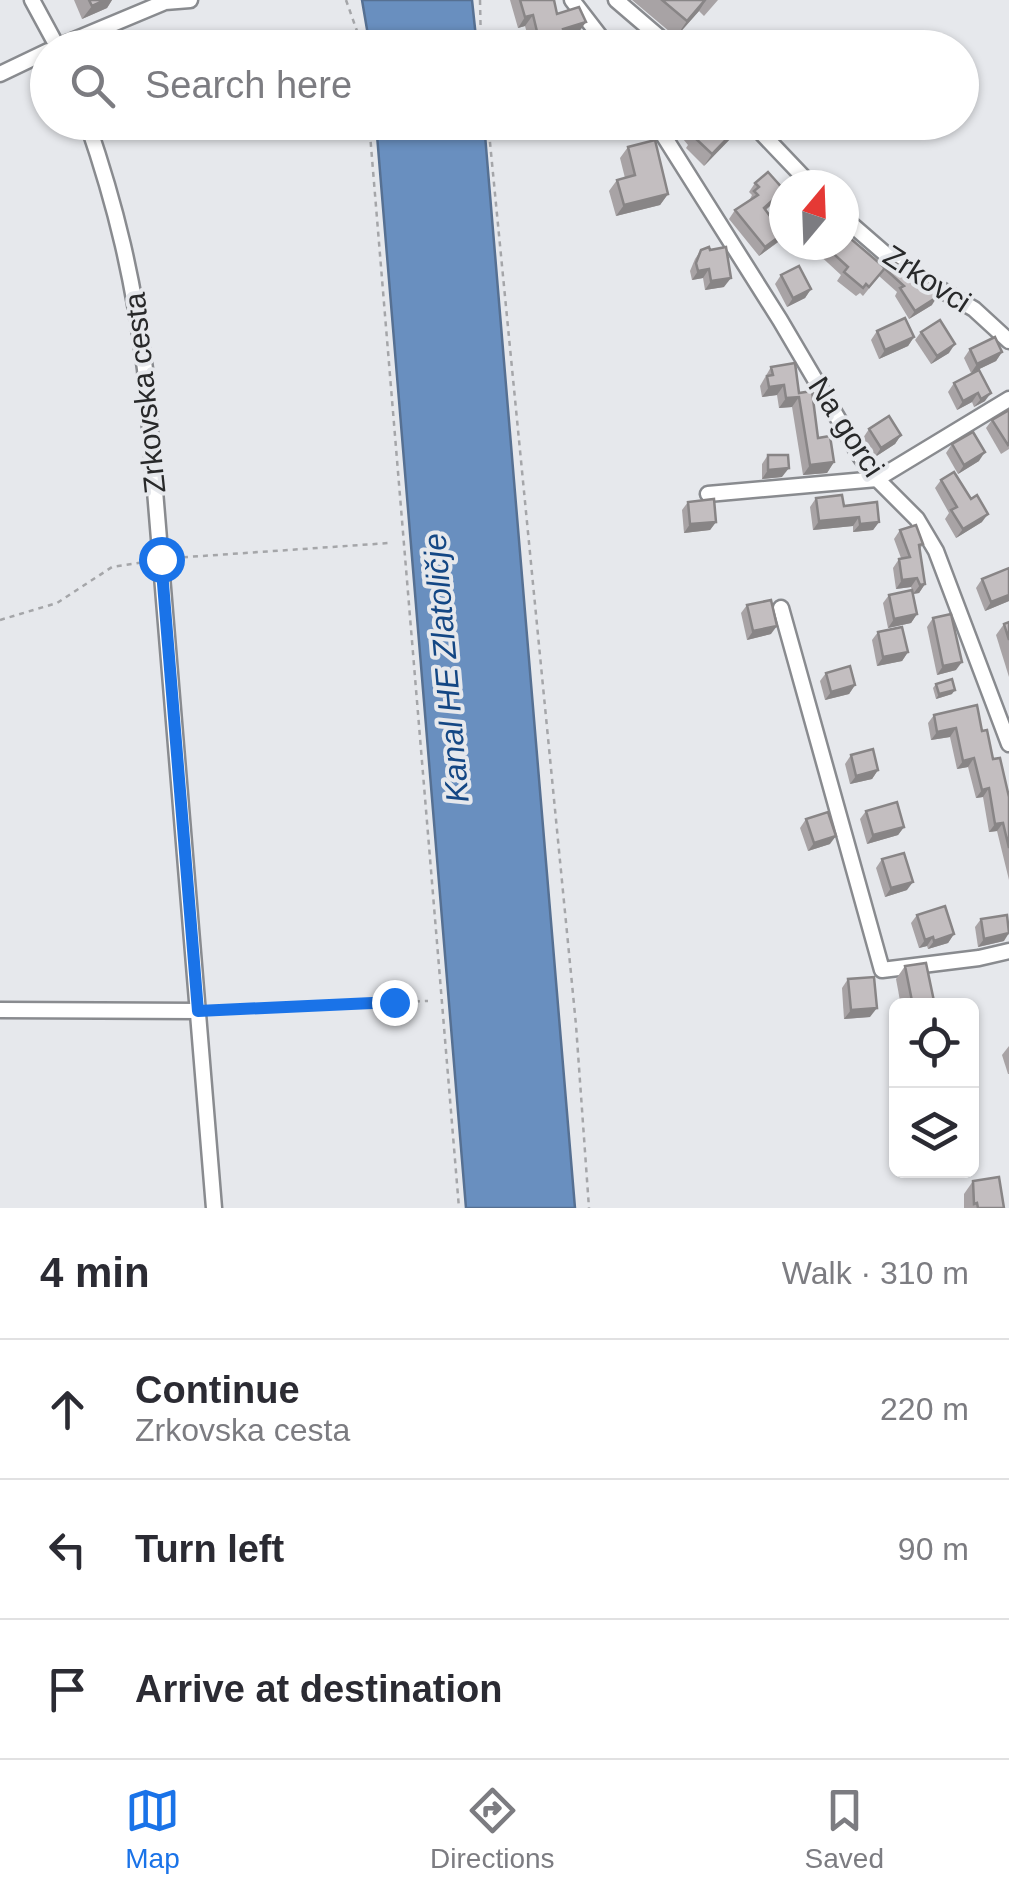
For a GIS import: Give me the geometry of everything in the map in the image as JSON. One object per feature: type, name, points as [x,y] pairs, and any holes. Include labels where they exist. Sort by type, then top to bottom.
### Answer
[{"type":"street","points":[[32,0],[48,30]]},
{"type":"street","points":[[97,30],[164,2],[190,0]]},
{"type":"street","points":[[572,0],[594,30]]},
{"type":"street","points":[[616,0],[651,30]]},
{"type":"street","points":[[0,74],[30,60]]},
{"type":"street","name":"Zrkovska cesta","points":[[93,140],[113,196],[132,277],[145,369],[214,1208]]},
{"type":"street","name":"Na gorci","points":[[667,140],[780,320],[844,432],[877,479],[917,519],[936,552],[1009,744]]},
{"type":"street","points":[[767,140],[796,170]]},
{"type":"street","name":"Zrkovci","points":[[859,231],[897,264],[974,309],[1009,341]]},
{"type":"street","points":[[708,494],[877,479],[1009,399]]},
{"type":"street","points":[[781,608],[882,970],[979,958],[1009,950]]},
{"type":"street","points":[[0,1010],[198,1011]]},
{"type":"path","points":[[346,0],[357,30]]},
{"type":"path","points":[[480,0],[481,30]]},
{"type":"path","points":[[371,140],[459,1208]]},
{"type":"path","points":[[490,140],[572,987],[589,1208]]},
{"type":"path","points":[[0,620],[57,603],[112,567],[161,559],[389,543]]},
{"type":"path","points":[[198,1011],[428,1001]]},
{"type":"water","points":[[362,0],[472,0],[475,30],[367,30]]},
{"type":"water","name":"Kanal HE Zlatoličje","points":[[377,140],[485,140],[575,1208],[466,1208]]},
{"type":"building","points":[[520,0],[554,0],[557,14],[579,7],[586,22],[563,30],[537,30],[533,15],[525,17]]},
{"type":"building","points":[[662,0],[705,0],[687,21]]},
{"type":"building","points":[[655,140],[668,194],[624,205],[617,180],[635,175],[628,147]]},
{"type":"building","points":[[697,140],[726,140],[712,154]]},
{"type":"building","points":[[769,173],[769,204],[764,208],[769,215],[769,244],[765,247],[735,210],[758,195],[755,183]]},
{"type":"building","points":[[859,246],[885,268],[869,287],[866,284],[863,288],[844,272],[848,267],[840,260],[859,260]]},
{"type":"building","points":[[726,247],[731,278],[711,281],[709,269],[698,271],[696,263],[701,250]]},
{"type":"building","points":[[891,260],[929,284],[937,297],[915,311],[900,288],[904,286],[884,268]]},
{"type":"building","points":[[799,266],[811,289],[793,298],[781,275]]},
{"type":"building","points":[[905,318],[914,337],[885,350],[877,331]]},
{"type":"building","points":[[940,320],[955,344],[937,356],[921,332]]},
{"type":"building","points":[[995,337],[1002,352],[977,364],[970,349]]},
{"type":"building","points":[[795,363],[799,393],[812,391],[818,438],[830,436],[834,462],[810,465],[799,397],[786,398],[784,385],[769,387],[767,376],[773,375],[771,367]]},
{"type":"building","points":[[979,370],[991,393],[981,399],[978,393],[963,401],[954,383]]},
{"type":"building","points":[[1009,410],[1009,444],[1008,445],[992,420]]},
{"type":"building","points":[[889,416],[901,435],[881,448],[869,429]]},
{"type":"building","points":[[973,432],[985,452],[964,465],[952,444]]},
{"type":"building","points":[[768,455],[788,455],[789,468],[768,470]]},
{"type":"building","points":[[954,472],[971,499],[977,495],[988,514],[963,529],[951,510],[957,507],[941,480]]},
{"type":"building","points":[[842,495],[844,506],[877,502],[879,522],[860,524],[859,517],[819,521],[816,498]]},
{"type":"building","points":[[714,499],[716,522],[690,524],[688,502]]},
{"type":"building","points":[[916,525],[923,544],[919,545],[925,584],[920,585],[917,578],[902,580],[899,559],[910,557],[900,530]]},
{"type":"building","points":[[1009,568],[1009,595],[991,602],[982,579]]},
{"type":"building","points":[[912,590],[917,614],[894,619],[889,595]]},
{"type":"building","points":[[771,600],[777,626],[753,631],[747,605]]},
{"type":"building","points":[[951,614],[962,662],[943,666],[933,618]]},
{"type":"building","points":[[902,627],[908,652],[883,657],[878,632]]},
{"type":"building","points":[[850,666],[855,685],[831,692],[826,673]]},
{"type":"building","points":[[952,679],[955,690],[939,694],[936,684]]},
{"type":"building","points":[[977,705],[993,759],[1000,758],[1009,797],[1009,848],[1003,823],[995,824],[989,788],[982,790],[974,758],[963,761],[956,728],[937,732],[934,715]]},
{"type":"building","points":[[873,749],[878,770],[856,776],[851,755]]},
{"type":"building","points":[[897,802],[904,827],[873,835],[866,811]]},
{"type":"building","points":[[828,812],[836,836],[814,843],[806,819]]},
{"type":"building","points":[[904,853],[913,882],[891,888],[882,859]]},
{"type":"building","points":[[945,906],[954,934],[925,940],[917,915]]},
{"type":"building","points":[[1007,915],[1009,933],[984,939],[981,919]]},
{"type":"building","points":[[926,963],[933,998],[911,998],[905,966]]},
{"type":"building","points":[[874,977],[877,1008],[851,1010],[848,979]]},
{"type":"building","points":[[999,1177],[1004,1208],[978,1208],[974,1204],[973,1181]]},
{"type":"route","points":[[161,559],[198,1011],[394,1002]]}]
